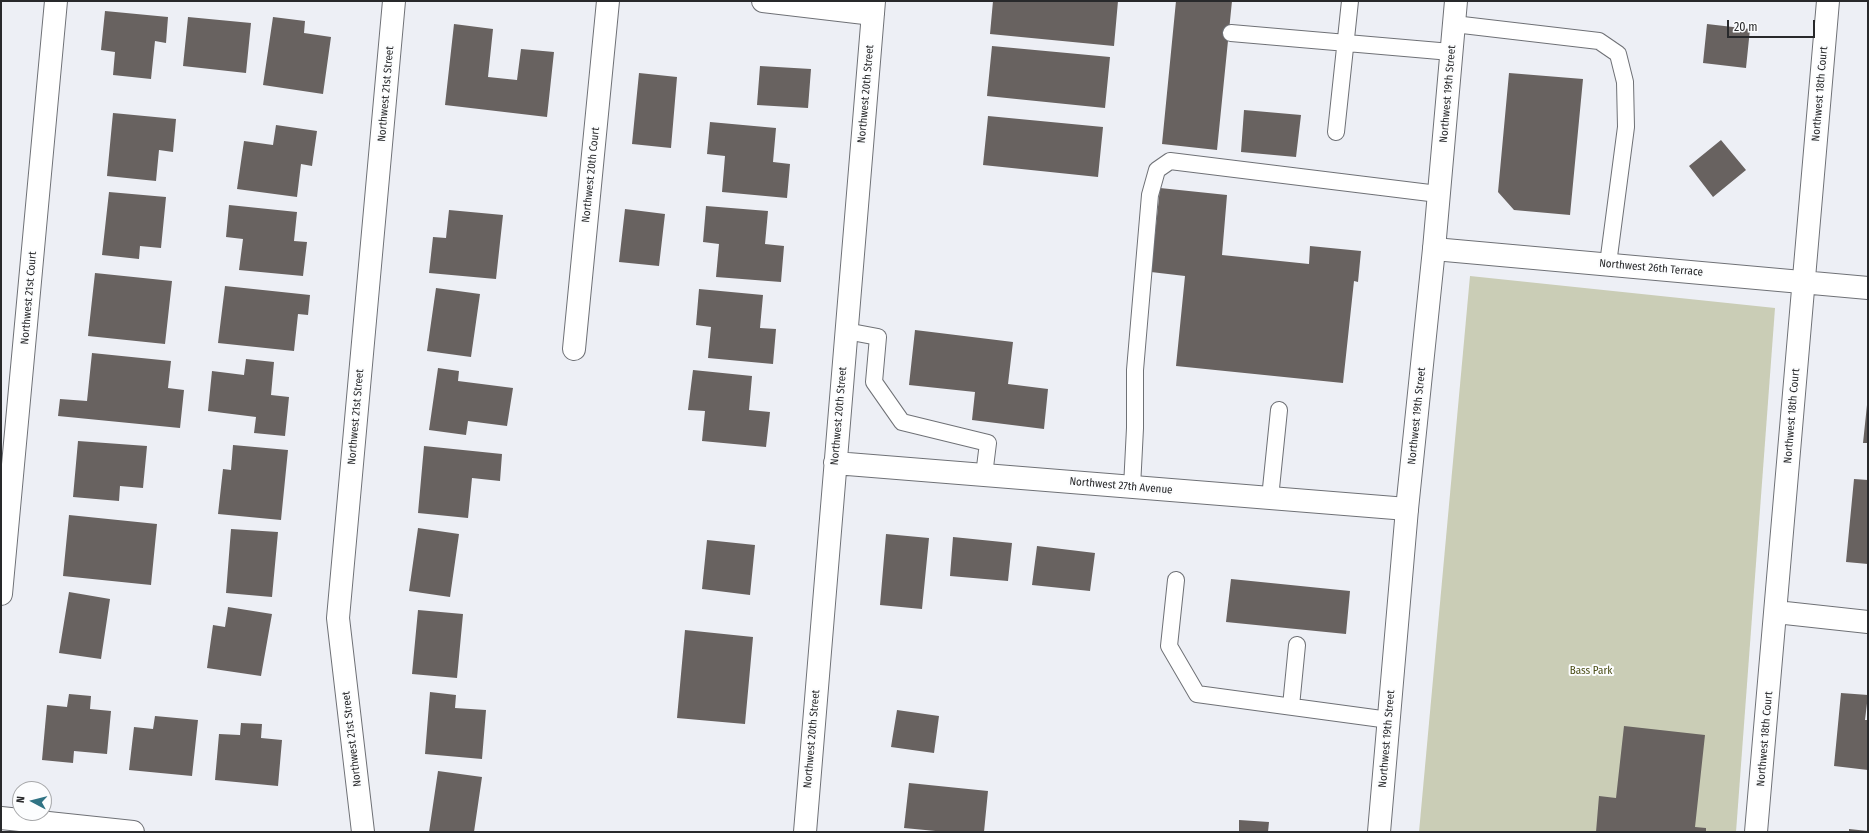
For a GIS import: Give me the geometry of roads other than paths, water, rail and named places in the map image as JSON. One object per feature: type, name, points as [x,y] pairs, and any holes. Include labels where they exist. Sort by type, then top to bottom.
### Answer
[{"type":"street","name":"Northwest 21st Court","points":[[1,594],[56,1]]},
{"type":"street","name":"Northwest 21st Street","points":[[363,832],[338,618],[394,1]]},
{"type":"street","name":"Northwest 20th Court","points":[[574,349],[608,1]]},
{"type":"street","points":[[763,1],[873,7]]},
{"type":"street","name":"Northwest 19th Street","points":[[1379,832],[1407,509],[1434,249],[1456,1]]},
{"type":"street","name":"Northwest 18th Court","points":[[1756,832],[1828,1]]},
{"type":"street","name":"Northwest 20th Street","points":[[804,832],[873,7]]},
{"type":"street","name":"Northwest 26th Terrace","points":[[1434,249],[1804,281],[1868,288]]},
{"type":"street","name":"Northwest 27th Avenue","points":[[835,463],[1407,509]]},
{"type":"street","points":[[1776,612],[1868,622]]},
{"type":"street","points":[[1,818],[133,832]]},
{"type":"lane","points":[[1336,132],[1350,1]]},
{"type":"lane","points":[[1454,24],[1599,41],[1618,54],[1625,82],[1626,126],[1608,264]]},
{"type":"lane","points":[[1231,33],[1451,52]]},
{"type":"lane","points":[[1132,487],[1135,428],[1135,370],[1150,195],[1157,170],[1170,161],[1438,194]]},
{"type":"lane","points":[[846,331],[878,338],[874,382],[902,422],[988,443],[984,475]]},
{"type":"lane","points":[[1270,498],[1279,410]]},
{"type":"lane","points":[[1176,580],[1169,646],[1197,694],[1389,720]]},
{"type":"lane","points":[[1291,706],[1297,645]]},
{"type":"park label","name":"Bass Park","points":[[1591,671]]}]
